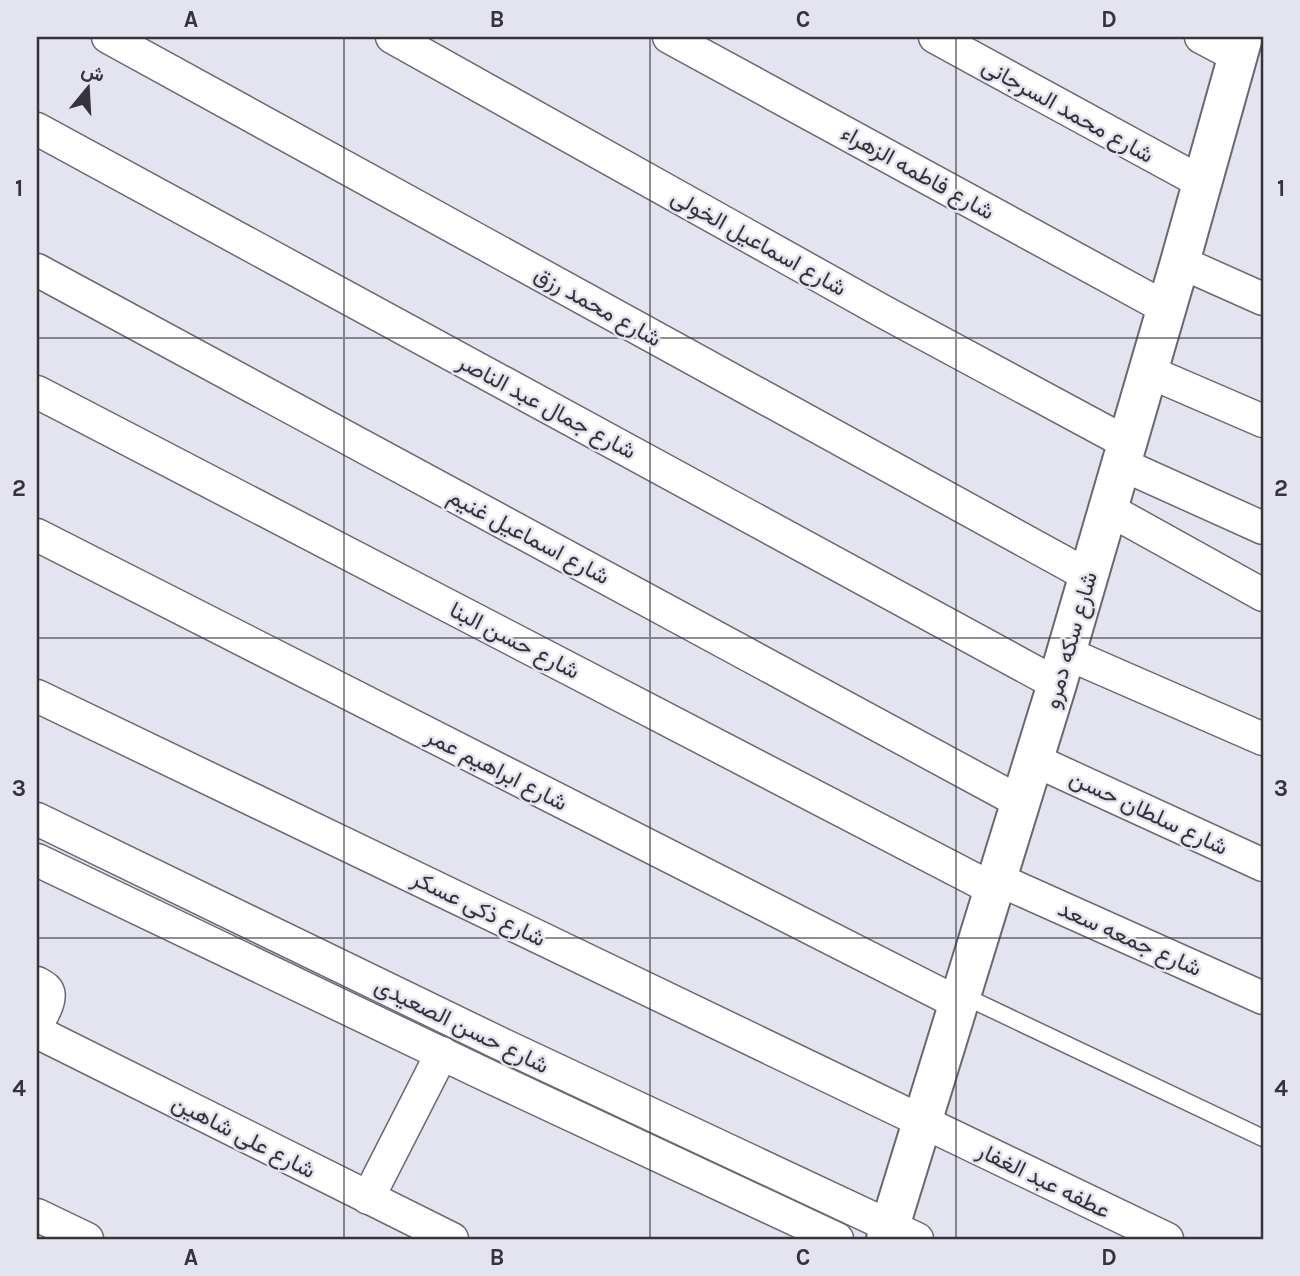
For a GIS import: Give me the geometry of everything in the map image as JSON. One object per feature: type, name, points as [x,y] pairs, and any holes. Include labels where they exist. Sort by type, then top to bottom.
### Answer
[{"type":"main road","name":"شارع سكه دمرو","points":[[897,1235],[922,1120],[1062,668],[1240,47]]},
{"type":"street","name":"شارع محمد رزق","points":[[108,37],[1088,576]]},
{"type":"street","name":"شارع اسماعيل الخولى","points":[[392,37],[884,312],[1124,454],[1263,528]]},
{"type":"street","name":"شارع فاطمه الزهراء","points":[[669,37],[1166,308]]},
{"type":"street","name":"شارع محمد السرجانى","points":[[934,37],[1201,182]]},
{"type":"street","points":[[1201,37],[1240,47]]},
{"type":"street","name":"شارع جمال عبد الناصر","points":[[37,129],[1062,668],[1263,739]]},
{"type":"street","points":[[1180,262],[1263,299]]},
{"type":"street","name":"شارع اسماعيل غنيم","points":[[37,270],[1020,802]]},
{"type":"street","points":[[1147,371],[1263,421]]},
{"type":"street","name":"شارع حسن البنا","points":[[37,392],[995,884]]},
{"type":"street","points":[[1108,509],[1263,595]]},
{"type":"street","name":"شارع ابراهيم عمر","points":[[37,535],[960,998]]},
{"type":"street","name":"شارع ذكى عسكر","points":[[37,696],[922,1120]]},
{"type":"street","name":"شارع سلطان حسن","points":[[1034,760],[1263,865]]},
{"type":"street","name":"شارع حسن الصعيدى","points":[[37,819],[897,1235]]},
{"type":"street","name":"شارع حسن الصعيدى","points":[[37,860],[837,1239]]},
{"type":"street","name":"شارع جمعه سعد","points":[[995,884],[1263,998]]},
{"type":"street","points":[[37,983],[47,989],[48,994],[37,1025]]},
{"type":"street","name":"شارع على شاهين","points":[[37,1032],[452,1239]]},
{"type":"street","points":[[484,1073],[499,1043]]},
{"type":"street","points":[[368,1198],[442,1053]]},
{"type":"street","name":"عطفه عبد الغفار","points":[[922,1120],[1167,1239]]},
{"type":"street","points":[[37,1215],[87,1239]]},
{"type":"lane","points":[[960,998],[1263,1138]]}]
